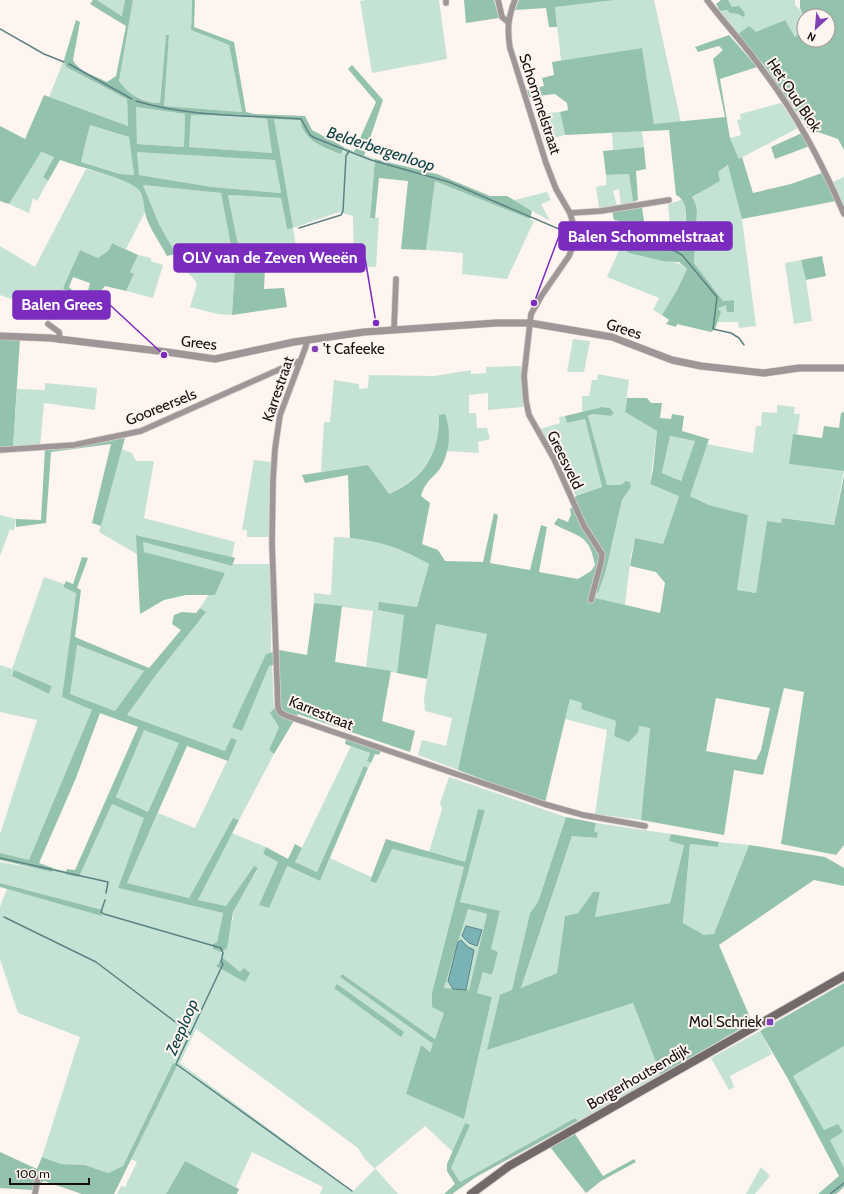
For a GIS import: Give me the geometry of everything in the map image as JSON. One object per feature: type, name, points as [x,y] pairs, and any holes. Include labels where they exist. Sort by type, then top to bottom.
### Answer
[{"type":"main road","name":"Borgerhoutsendijk","points":[[471,1194],[509,1166],[844,976]]},
{"type":"street","name":"Schommelstraat","points":[[498,0],[502,17],[508,22],[507,33],[520,83],[556,189],[570,213],[574,227],[573,246],[569,256],[533,310],[530,323]]},
{"type":"street","points":[[508,22],[516,0]]},
{"type":"street","name":"Het Oud Blok","points":[[707,0],[764,70],[803,129],[818,156],[844,214]]},
{"type":"street","points":[[570,213],[601,211],[669,200]]},
{"type":"street","points":[[394,329],[396,279]]},
{"type":"street","name":"Grees","points":[[0,336],[60,340],[167,352],[215,360],[307,340],[394,329],[530,323],[612,337],[672,360],[701,366],[764,373],[799,368],[844,368]]},
{"type":"street","name":"Greesveld","points":[[530,323],[524,376],[527,407],[532,421],[554,459],[572,502],[602,554],[591,600]]},
{"type":"street","points":[[48,324],[59,332],[60,340]]},
{"type":"street","name":"Karrestraat","points":[[307,340],[277,429],[273,480],[275,657],[277,702],[282,712],[566,811],[645,826]]},
{"type":"street","name":"Gooreersels","points":[[0,450],[74,445],[141,431],[296,362],[300,362]]},
{"type":"street","points":[[35,1194],[38,1178]]},
{"type":"green space","points":[[93,0],[97,0],[122,16],[125,0],[133,0],[119,81],[128,91],[142,100],[160,103],[166,35],[169,35],[164,106],[242,112],[229,45],[191,30],[192,0],[195,0],[194,27],[234,42],[246,112],[254,114],[305,116],[312,130],[344,147],[341,154],[321,146],[310,138],[302,127],[300,120],[274,119],[293,228],[287,229],[281,198],[228,195],[242,264],[265,267],[264,289],[284,288],[287,307],[232,315],[235,266],[190,256],[176,259],[176,254],[167,256],[148,223],[140,191],[124,181],[60,160],[48,181],[43,177],[54,157],[41,152],[9,204],[0,201],[0,126],[25,139],[44,95],[128,126],[127,99],[66,67],[64,60],[76,20],[80,22],[73,60],[83,71],[107,82],[116,76],[126,26],[90,4]],"holes":[[[136,107],[185,114],[184,147],[137,144]],[[191,115],[244,116],[267,119],[272,153],[189,147]],[[90,125],[129,137],[134,175],[120,174],[81,162]],[[137,152],[275,160],[281,193],[212,187],[139,175]],[[143,185],[221,193],[234,262],[194,254],[176,254],[159,224]]]},
{"type":"green space","points":[[97,0],[125,0],[123,16]]},
{"type":"green space","points":[[133,0],[192,0],[191,30],[229,45],[242,112],[163,106],[169,35],[166,35],[160,103],[137,97],[123,86],[119,81]]},
{"type":"green space","points":[[439,0],[447,59],[372,73],[360,1]]},
{"type":"green space","points":[[464,0],[494,0],[499,18],[466,23]]},
{"type":"green space","points":[[519,0],[616,0],[555,7],[557,27],[549,27],[546,8],[515,10]]},
{"type":"green space","points":[[616,0],[654,0],[681,122],[654,124],[642,48],[561,61],[555,7]]},
{"type":"green space","points":[[721,0],[728,0],[732,7],[739,6],[745,13],[744,17],[738,14],[730,13],[727,10],[720,11],[716,4]]},
{"type":"green space","points":[[728,0],[795,0],[795,5],[799,8],[796,8],[796,36],[795,37],[784,20],[756,33],[737,35],[720,11],[727,10],[734,14],[745,13],[739,7],[732,7]]},
{"type":"green space","points":[[800,0],[844,0],[844,150],[838,139],[818,132],[811,133],[764,65],[737,35],[749,26],[756,32],[785,20],[795,37],[796,36],[796,48],[836,48],[836,8],[800,8]]},
{"type":"green space","points":[[729,35],[757,67],[720,79],[730,138],[739,159],[742,157],[753,193],[791,184],[822,173],[836,201],[742,219],[728,165],[718,172],[720,181],[692,197],[697,210],[694,263],[723,301],[734,300],[734,312],[727,312],[726,305],[718,308],[721,312],[715,329],[711,332],[677,324],[676,327],[666,324],[669,320],[662,315],[677,290],[687,269],[679,262],[663,261],[629,253],[621,246],[590,246],[590,234],[612,232],[611,228],[620,227],[619,221],[614,220],[612,211],[642,207],[647,242],[676,244],[677,237],[684,235],[686,212],[684,203],[681,198],[676,195],[669,130],[565,135],[560,112],[568,110],[567,103],[555,94],[529,97],[527,90],[544,86],[542,78],[554,75],[552,62],[642,48],[654,124],[725,117],[713,59],[723,50],[719,46],[698,52],[695,47]]},
{"type":"green space","points":[[64,60],[66,67],[127,99],[128,126],[49,97]]},
{"type":"green space","points":[[352,65],[383,100],[364,156],[354,152],[376,102],[348,69]]},
{"type":"green space","points":[[781,103],[798,128],[739,159],[730,138],[741,135],[737,120],[741,119],[740,114]]},
{"type":"green space","points":[[135,107],[185,114],[184,147],[137,144]]},
{"type":"green space","points":[[560,112],[565,135],[544,140],[536,114]]},
{"type":"green space","points":[[191,115],[244,116],[267,119],[272,153],[189,147]]},
{"type":"green space","points":[[274,118],[300,120],[301,125],[341,154],[344,147],[375,159],[370,217],[379,218],[376,267],[354,266],[353,216],[339,212],[293,228],[299,266],[265,267],[242,264],[228,195],[281,198],[287,229]]},
{"type":"green space","points":[[90,125],[129,137],[134,175],[120,174],[81,162]]},
{"type":"green space","points":[[642,131],[644,147],[613,150],[612,133]]},
{"type":"green space","points":[[802,133],[810,146],[775,159],[771,147]]},
{"type":"green space","points":[[644,147],[646,169],[636,171],[638,200],[633,202],[629,174],[606,175],[603,151]]},
{"type":"green space","points":[[137,151],[275,160],[281,193],[212,187],[138,175]]},
{"type":"green space","points":[[40,152],[54,157],[43,177],[48,181],[37,201],[33,198],[29,213],[9,204]]},
{"type":"green space","points":[[375,159],[437,174],[490,196],[507,196],[532,211],[530,219],[435,181],[426,250],[401,249],[408,181],[379,178],[375,218],[370,218]]},
{"type":"green space","points":[[729,165],[742,219],[756,326],[739,328],[738,322],[717,322],[721,312],[718,308],[734,300],[723,301],[694,263],[697,210],[692,197],[697,195],[718,172]]},
{"type":"green space","points":[[86,169],[126,180],[139,189],[145,205],[145,212],[126,249],[112,243],[109,250],[98,258],[80,250],[50,321],[20,302],[0,295],[0,246],[35,267]]},
{"type":"green space","points":[[629,174],[633,202],[621,206],[619,189],[613,191],[617,206],[599,208],[596,187],[606,185],[606,175]]},
{"type":"green space","points":[[844,177],[844,208],[833,182]]},
{"type":"green space","points":[[435,180],[534,221],[507,279],[462,274],[463,253],[426,250]]},
{"type":"green space","points":[[143,185],[221,193],[234,262],[191,253],[176,254],[159,224]]},
{"type":"green space","points":[[547,192],[551,200],[541,204],[549,219],[548,220],[514,200]]},
{"type":"green space","points":[[684,199],[686,208],[684,235],[677,237],[671,236],[668,204]]},
{"type":"green space","points":[[112,243],[138,255],[130,272],[134,274],[126,291],[105,286],[95,299],[94,318],[87,318],[86,298],[90,283],[73,277],[69,287],[72,290],[71,292],[63,289],[64,286],[80,250],[98,258],[109,250]]},
{"type":"green space","points":[[621,246],[637,255],[672,261],[687,269],[677,290],[662,315],[653,310],[659,298],[607,277]]},
{"type":"green space","points":[[138,255],[151,258],[151,261],[163,265],[153,298],[126,291],[134,274],[130,272]]},
{"type":"green space","points":[[190,256],[235,266],[232,315],[218,314],[190,307],[197,284],[176,259]]},
{"type":"green space","points":[[822,256],[826,276],[806,280],[801,260]]},
{"type":"green space","points":[[801,260],[806,280],[812,321],[794,324],[785,263]]},
{"type":"green space","points":[[0,338],[20,339],[13,447],[0,447]]},
{"type":"green space","points":[[573,339],[590,341],[584,372],[567,372]]},
{"type":"green space","points":[[521,366],[523,407],[488,410],[488,393],[469,395],[469,413],[476,413],[477,428],[487,428],[490,439],[478,442],[479,453],[447,451],[449,437],[439,416],[439,429],[436,442],[433,453],[427,463],[411,481],[388,494],[368,465],[321,472],[324,422],[330,422],[334,380],[359,384],[359,389],[368,388],[369,375],[434,376],[471,370],[471,374],[486,373],[486,367]]},
{"type":"green space","points":[[598,374],[629,380],[625,412],[657,431],[650,484],[679,495],[663,544],[635,538],[631,555],[625,605],[591,597],[606,570],[622,500],[631,487],[614,485],[607,486],[588,416],[592,414],[611,416],[614,413],[610,408],[602,407],[582,412],[582,396],[589,396],[592,380],[597,380]]},
{"type":"green space","points":[[45,383],[97,388],[95,410],[44,403],[40,446],[13,447],[17,389],[45,390]]},
{"type":"green space","points":[[627,398],[647,398],[651,403],[662,403],[660,418],[671,419],[672,414],[684,416],[682,431],[709,439],[690,496],[709,505],[748,515],[737,590],[756,593],[767,521],[781,523],[782,518],[834,525],[844,476],[844,845],[836,855],[781,844],[804,692],[784,688],[763,775],[734,770],[724,835],[641,820],[650,728],[639,726],[638,732],[629,742],[614,736],[616,721],[581,709],[582,703],[570,699],[545,803],[458,770],[487,634],[436,624],[427,679],[397,673],[404,615],[378,610],[379,602],[417,607],[429,564],[391,546],[350,538],[348,475],[305,483],[302,475],[368,465],[389,494],[412,481],[428,463],[437,441],[439,415],[445,414],[449,432],[447,451],[441,468],[426,485],[421,496],[430,503],[422,544],[438,550],[445,561],[483,562],[494,513],[498,515],[490,563],[530,570],[541,525],[547,527],[539,572],[578,579],[591,571],[595,565],[590,547],[582,538],[554,524],[558,518],[568,522],[571,515],[570,509],[578,504],[574,498],[576,496],[602,487],[585,419],[567,423],[565,416],[602,407],[610,408],[614,413],[611,416],[592,414],[588,416],[607,485],[621,485],[626,481],[630,482],[631,487],[622,500],[606,570],[598,593],[593,592],[591,597],[660,613],[665,583],[656,572],[630,566],[635,538],[663,544],[679,496],[650,484],[657,431],[625,412]],"holes":[[[670,436],[695,441],[681,481],[662,473]],[[716,698],[770,708],[761,750],[756,760],[706,751]]]},
{"type":"green space","points":[[777,405],[795,407],[794,414],[800,414],[797,435],[793,434],[789,464],[844,471],[834,525],[782,518],[781,523],[767,521],[756,593],[736,590],[747,515],[709,505],[690,496],[707,444],[753,453],[756,426],[761,426],[762,412],[777,413]]},
{"type":"green space","points":[[844,412],[844,471],[789,464],[793,434],[822,438],[824,426],[839,428],[841,413]]},
{"type":"green space","points":[[565,416],[567,423],[585,419],[602,487],[576,496],[540,429],[560,423],[559,417]]},
{"type":"green space","points":[[670,436],[695,441],[681,481],[662,473]]},
{"type":"green space","points":[[125,438],[101,526],[92,523],[111,444],[51,452],[46,523],[16,527],[16,519],[41,520],[45,449],[77,446]]},
{"type":"green space","points":[[122,449],[132,453],[136,461],[154,461],[144,518],[235,542],[232,557],[137,535],[137,554],[99,532]]},
{"type":"green space","points":[[254,460],[271,462],[271,537],[247,537],[247,530],[242,530]]},
{"type":"green space","points":[[0,515],[16,519],[14,531],[10,529],[0,556]]},
{"type":"green space","points":[[136,535],[235,558],[232,566],[143,542],[144,552],[225,573],[215,595],[186,595],[164,600],[140,614]]},
{"type":"green space","points":[[334,537],[361,539],[395,547],[429,564],[417,607],[379,603],[379,610],[404,615],[397,673],[366,667],[373,611],[314,603],[314,593],[331,595]]},
{"type":"green space","points":[[143,542],[232,566],[233,564],[271,564],[271,652],[266,654],[269,666],[272,665],[274,709],[271,713],[279,727],[269,750],[274,754],[239,820],[233,818],[189,898],[127,883],[158,813],[195,828],[237,740],[225,751],[127,715],[154,676],[205,612],[200,608],[208,595],[215,595],[225,573],[143,552]]},
{"type":"green space","points":[[82,557],[88,558],[77,588],[81,590],[75,637],[149,668],[181,630],[172,624],[174,615],[182,612],[196,613],[200,608],[206,612],[155,676],[127,715],[225,751],[231,738],[237,740],[228,761],[187,746],[127,883],[189,898],[233,818],[239,820],[198,900],[226,906],[254,866],[258,868],[233,912],[227,948],[221,952],[213,949],[213,944],[217,942],[223,913],[118,888],[144,818],[112,804],[79,877],[65,874],[67,869],[75,870],[138,727],[100,713],[76,778],[39,863],[53,868],[52,872],[0,860],[0,853],[29,860],[92,710],[62,697],[76,593],[63,587],[66,581],[73,584]],"holes":[[[77,645],[144,671],[115,711],[70,694]],[[144,730],[179,743],[148,812],[116,797]]]},
{"type":"green space","points":[[44,577],[64,584],[63,587],[76,592],[62,697],[93,709],[29,861],[0,853],[0,834],[37,720],[0,712],[0,665],[12,669]],"holes":[[[14,670],[52,686],[49,694],[12,676]]]},
{"type":"green space","points":[[314,603],[342,606],[335,662],[391,671],[382,721],[415,731],[410,752],[298,714],[274,754],[269,750],[279,727],[270,713],[279,703],[277,664],[269,666],[242,731],[232,727],[266,654],[279,650],[307,655]]},
{"type":"green space","points":[[436,624],[487,634],[458,770],[418,755],[422,740],[446,746],[452,718],[425,711],[424,698]]},
{"type":"green space","points":[[76,645],[144,671],[115,711],[69,694]]},
{"type":"green space","points":[[14,670],[52,686],[49,694],[12,676]]},
{"type":"green space","points":[[570,699],[582,703],[581,709],[616,721],[614,736],[639,726],[650,728],[641,820],[595,814],[607,730],[565,719]]},
{"type":"green space","points":[[144,729],[180,743],[148,812],[116,797]]},
{"type":"green space","points":[[346,739],[381,751],[379,755],[375,754],[371,763],[367,761],[370,753],[345,744]]},
{"type":"green space","points":[[351,746],[370,753],[367,760],[371,763],[368,768],[364,767],[317,872],[295,862]]},
{"type":"green space","points":[[364,766],[368,768],[320,881],[287,866],[269,908],[259,905],[278,862],[263,854],[266,847],[288,859],[295,844],[302,848],[295,862],[317,872]]},
{"type":"green space","points":[[449,777],[566,817],[538,902],[530,913],[512,991],[488,1049],[633,1003],[661,1075],[578,1121],[575,1118],[460,1182],[451,1168],[469,1126],[465,1123],[453,1152],[425,1126],[375,1168],[398,1194],[320,1194],[323,1187],[252,1152],[236,1187],[185,1161],[166,1194],[117,1194],[121,1186],[125,1187],[137,1162],[131,1159],[178,1064],[173,1063],[123,1166],[108,1173],[85,1165],[61,1164],[42,1157],[80,1037],[18,1013],[0,959],[0,907],[7,889],[102,915],[103,910],[0,883],[0,862],[51,871],[53,868],[66,871],[65,873],[79,877],[112,804],[145,818],[118,888],[223,913],[217,942],[213,944],[213,949],[221,952],[233,919],[233,912],[258,869],[254,866],[226,906],[198,900],[232,833],[266,847],[263,854],[278,862],[259,905],[269,908],[286,866],[320,881],[330,858],[371,877],[370,881],[392,849],[464,867],[432,993],[444,1013],[435,1039],[342,974],[340,977],[433,1044],[430,1052],[421,1046],[406,1094],[464,1119],[492,997],[477,993],[483,972],[493,975],[490,949],[500,912],[460,902],[485,810],[478,809],[465,862],[429,852],[442,809],[440,803]],"holes":[[[196,1029],[358,1148],[364,1158],[375,1169],[353,1191],[180,1063]]]},
{"type":"green space","points":[[478,809],[485,810],[460,902],[500,911],[491,949],[498,952],[492,975],[483,972],[477,993],[492,997],[464,1119],[406,1094],[421,1045],[430,1052],[433,1044],[340,977],[342,974],[435,1039],[444,1013],[432,1007],[432,993],[464,867],[392,849],[376,883],[370,881],[386,839],[465,862]],"holes":[[[468,909],[487,914],[469,990],[444,988]]]},
{"type":"green space","points":[[566,817],[596,823],[594,831],[598,833],[597,838],[572,836],[521,988],[557,973],[565,916],[578,913],[593,892],[600,892],[595,917],[670,903],[684,845],[669,841],[671,834],[719,842],[718,847],[690,844],[683,923],[704,935],[714,934],[749,845],[825,857],[844,868],[844,886],[814,880],[719,945],[752,1022],[661,1075],[633,1003],[487,1050],[500,995],[512,990],[530,913],[538,902]]},
{"type":"green space","points":[[596,823],[671,834],[669,841],[684,844],[670,903],[595,917],[600,893],[593,892],[578,913],[565,916],[557,973],[521,988],[572,836],[597,838],[594,831]]},
{"type":"green space","points":[[719,842],[749,845],[714,935],[704,935],[683,924],[690,844],[718,847]]},
{"type":"green space","points":[[0,883],[103,910],[102,916],[0,887]]},
{"type":"green space","points":[[467,909],[487,914],[469,991],[444,988]]},
{"type":"green space","points":[[223,958],[240,972],[244,968],[250,973],[245,982],[216,966]]},
{"type":"green space","points":[[844,983],[844,1046],[793,1076],[824,1130],[838,1124],[843,1132],[830,1140],[844,1168],[844,1187],[836,1194],[818,1194],[839,1176],[788,1079],[760,1031]]},
{"type":"green space","points":[[337,984],[404,1032],[401,1037],[334,988]]},
{"type":"green space","points":[[760,1031],[772,1054],[730,1076],[734,1087],[729,1090],[711,1058]]},
{"type":"green space","points":[[844,1046],[844,1168],[829,1140],[843,1132],[824,1131],[793,1076]]},
{"type":"green space","points":[[173,1063],[178,1064],[114,1194],[82,1194],[44,1181],[32,1190],[0,1188],[0,1152],[37,1169],[42,1157],[61,1164],[85,1165],[108,1173],[123,1166]]},
{"type":"green space","points":[[575,1118],[578,1121],[476,1177],[452,1194],[444,1194],[455,1184],[447,1171],[447,1164],[465,1123],[470,1125],[451,1168],[460,1182]]},
{"type":"green space","points":[[575,1134],[603,1176],[634,1159],[636,1162],[601,1181],[586,1193],[550,1147]]},
{"type":"green space","points":[[185,1161],[239,1189],[237,1194],[166,1194]]},
{"type":"green space","points":[[761,1167],[770,1176],[755,1194],[746,1194]]},
{"type":"water","points":[[466,926],[482,930],[477,946],[469,943],[462,936]]},
{"type":"water","points":[[461,940],[468,947],[474,950],[466,990],[453,989],[448,981],[458,942]]},
{"type":"waterway","name":"Belderbergenloop","points":[[0,29],[44,54],[64,62]]},
{"type":"waterway","name":"Belderbergenloop","points":[[69,64],[132,99]]},
{"type":"waterway","name":"Belderbergenloop","points":[[136,101],[197,113],[301,119],[310,135],[315,138],[371,160],[449,182],[566,232],[569,239]]},
{"type":"waterway","points":[[299,228],[341,215],[343,211],[346,156],[349,151]]},
{"type":"waterway","name":"Belderbergenloop","points":[[579,244],[582,245],[600,239],[624,238],[675,251],[682,255],[717,297],[713,329],[731,333],[739,338],[744,345]]},
{"type":"waterway","name":"Zeeploop","points":[[0,858],[108,882],[106,893]]},
{"type":"waterway","name":"Zeeploop","points":[[105,900],[101,912],[104,914],[221,948],[223,953],[221,962],[223,964],[176,1064],[352,1191]]},
{"type":"waterway","points":[[4,917],[96,962],[190,1033]]},
{"type":"waterway","name":"Zeeploop","points":[[830,1194],[844,1183]]},
{"type":"place","name":"Balen Schommelstraat","points":[[534,303]]},
{"type":"place","name":"OLV van de Zeven Weeën","points":[[376,323]]},
{"type":"place","name":"'t Cafeeke","points":[[315,349]]},
{"type":"place","name":"Balen Grees","points":[[164,355]]},
{"type":"place","name":"Mol Schriek","points":[[770,1022]]}]
